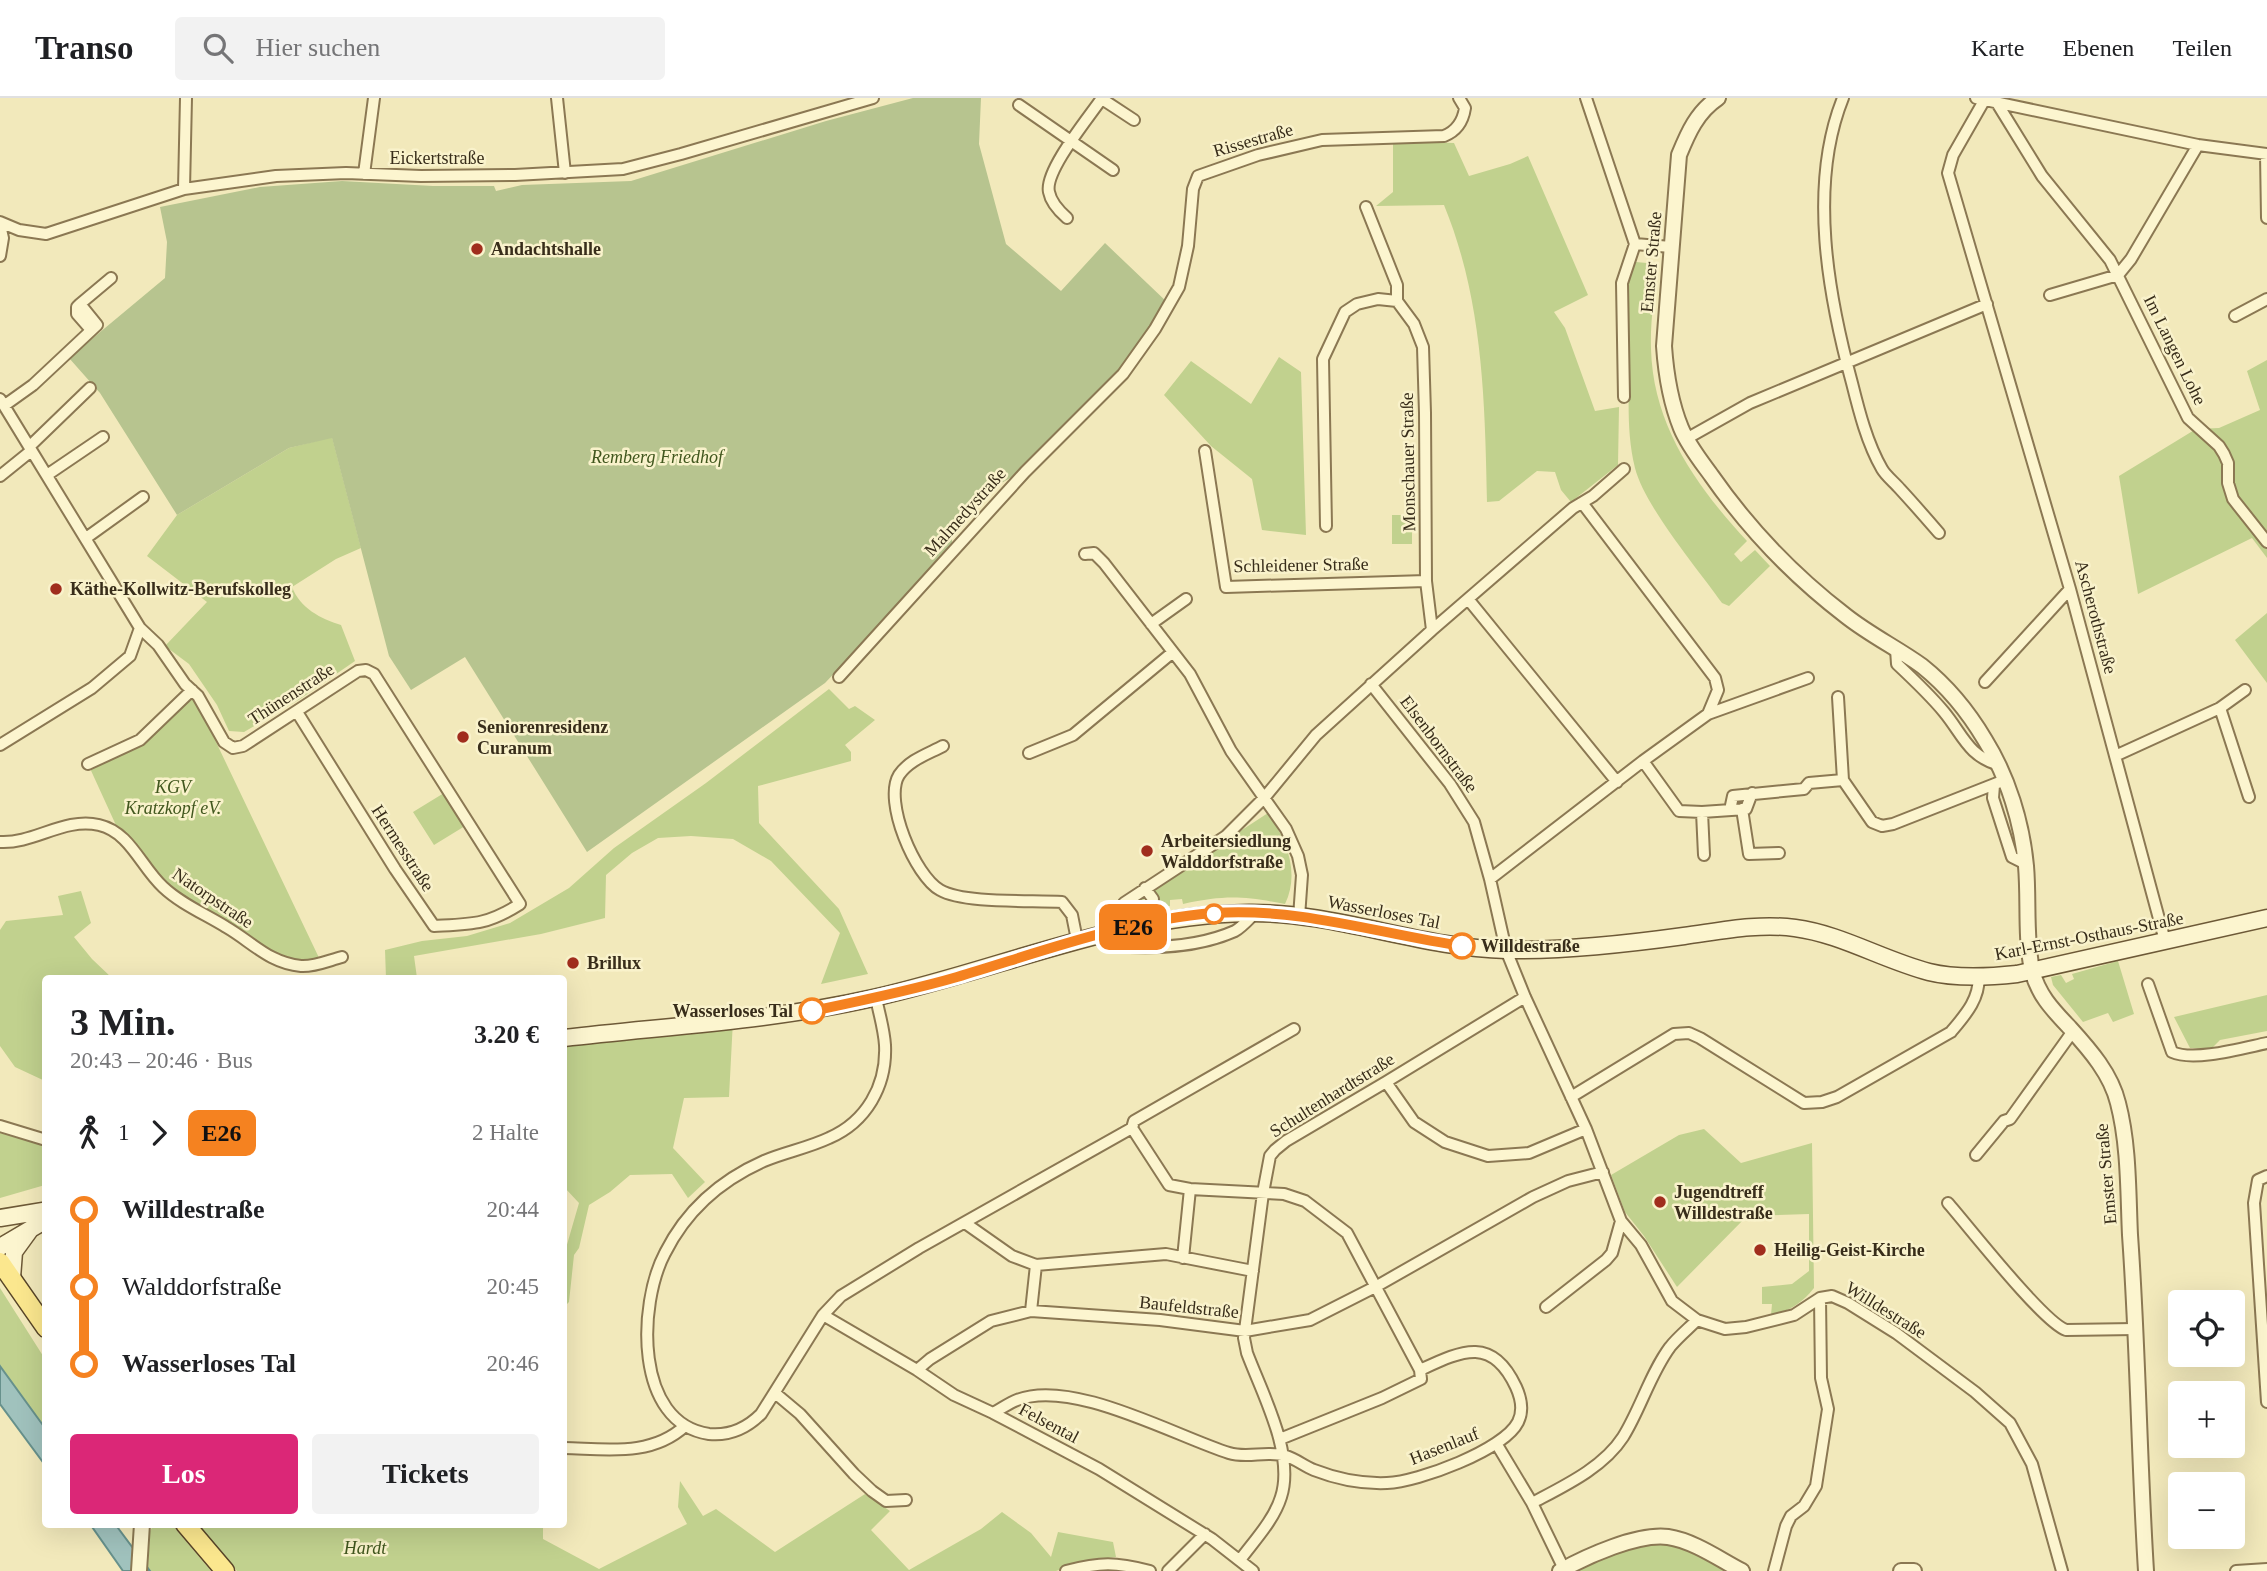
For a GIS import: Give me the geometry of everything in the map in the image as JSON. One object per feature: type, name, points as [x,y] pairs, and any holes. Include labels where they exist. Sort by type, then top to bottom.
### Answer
[{"type":"main road","name":"Wasserloses Tal","points":[[567,1038],[812,1011],[876,998],[955,977],[1102,933],[1214,914],[1255,913],[1299,917],[1425,941],[1506,950]]},
{"type":"main road","name":"Karl-Ernst-Osthaus-Straße","points":[[1506,950],[1599,945],[1752,926],[1796,928],[1824,934],[1931,972],[1979,976],[2032,971],[2267,918]]},
{"type":"main road","points":[[0,1218],[42,1214]]},
{"type":"main road","points":[[0,1235],[42,1215]]},
{"type":"main road","points":[[12,1278],[14,1252],[42,1217]]},
{"type":"main road","points":[[0,1247],[30,1230]]},
{"type":"main road","points":[[0,1262],[42,1322]]},
{"type":"main road","points":[[188,1528],[225,1571]]},
{"type":"street","points":[[184,189],[186,98]]},
{"type":"street","points":[[364,174],[374,98]]},
{"type":"street","points":[[557,98],[565,173]]},
{"type":"street","name":"Eickertstraße","points":[[0,224],[36,233],[56,232],[184,189],[276,176],[565,173],[635,166],[873,98]]},
{"type":"street","points":[[1067,219],[1056,207],[1048,190],[1052,173],[1102,98],[1134,120]]},
{"type":"street","name":"Rissestraße","points":[[1123,374],[1155,330],[1179,287],[1188,246],[1193,189],[1198,176],[1258,155],[1322,140],[1444,136],[1452,133],[1463,120],[1465,108],[1459,98]]},
{"type":"street","points":[[1586,98],[1635,244],[1622,283],[1624,397]]},
{"type":"street","name":"Emster Straße","points":[[1718,98],[1702,111],[1690,129],[1679,155],[1664,328],[1669,391],[1686,439],[1728,500],[1774,551],[1847,618],[1919,664],[1950,692],[1985,739],[1999,765],[2000,783],[2021,833],[2026,864],[2032,971],[2043,997],[2056,1015],[2073,1031],[2104,1070],[2113,1085],[2122,1117],[2146,1571]]},
{"type":"street","points":[[1843,98],[1835,116],[1826,159],[1825,231],[1833,306],[1861,416],[1882,469],[1939,533]]},
{"type":"street","points":[[1982,98],[2198,145],[2266,154],[2267,218]]},
{"type":"street","name":"Ascherothstraße","points":[[1982,98],[1953,155],[1948,173],[2070,589],[2165,941]]},
{"type":"street","name":"Im Langen Lohe","points":[[1997,103],[2042,176],[2110,260],[2188,418],[2219,446],[2224,454],[2228,463],[2228,483],[2233,499],[2267,542]]},
{"type":"street","points":[[1019,105],[1114,170]]},
{"type":"street","points":[[2050,295],[2118,275],[2131,259],[2198,145]]},
{"type":"street","name":"Monschauer Straße","points":[[1366,207],[1396,285],[1397,301],[1414,324],[1423,346],[1426,581],[1432,629]]},
{"type":"street","points":[[0,224],[4,238],[0,256]]},
{"type":"street","points":[[1635,244],[1671,247]]},
{"type":"street","points":[[2,402],[33,385],[97,325],[80,304],[111,278]]},
{"type":"street","points":[[1326,526],[1323,359],[1345,312],[1357,304],[1378,299],[1397,301]]},
{"type":"street","points":[[2235,316],[2267,299]]},
{"type":"street","points":[[1686,439],[1750,403],[1987,304]]},
{"type":"street","name":"Malmedystraße","points":[[838,677],[1025,472],[1123,374]]},
{"type":"street","points":[[0,476],[90,388]]},
{"type":"street","name":"Thünenstraße","points":[[2,402],[140,628],[158,645],[198,696],[224,742],[233,748],[243,746],[358,671],[366,670],[374,674],[520,904]]},
{"type":"street","points":[[47,475],[103,437]]},
{"type":"street","name":"Schleidener Straße","points":[[1205,451],[1226,587],[1426,581]]},
{"type":"street","points":[[1124,903],[1226,836],[1265,797],[1316,735],[1371,684],[1573,508],[1583,504],[1624,468]]},
{"type":"street","points":[[86,538],[143,497]]},
{"type":"street","points":[[1583,504],[1715,678],[1718,690],[1708,714]]},
{"type":"street","points":[[1085,554],[1094,553],[1104,563],[1190,674],[1231,751],[1286,829],[1298,856],[1302,875],[1299,917]]},
{"type":"street","points":[[1985,682],[2070,589]]},
{"type":"street","points":[[1151,624],[1186,599]]},
{"type":"street","points":[[1468,599],[1617,782]]},
{"type":"street","points":[[0,746],[92,688],[131,656],[140,628]]},
{"type":"street","points":[[1029,752],[1073,735],[1173,652]]},
{"type":"street","points":[[1490,879],[1708,714],[1808,678]]},
{"type":"street","name":"Elsenbornstraße","points":[[1371,684],[1450,784],[1474,822],[1506,950]]},
{"type":"street","points":[[88,764],[140,740],[192,690]]},
{"type":"street","points":[[2115,756],[2220,708],[2245,690]]},
{"type":"street","points":[[1838,697],[1843,780],[1872,822],[1893,824],[2000,783]]},
{"type":"street","points":[[2220,708],[2249,797]]},
{"type":"street","name":"Hermesstraße","points":[[297,712],[397,874],[434,926],[482,923],[498,918],[520,904]]},
{"type":"street","points":[[943,746],[906,766],[897,778],[895,789],[898,816],[914,858],[928,882],[952,895],[1062,902],[1072,915],[1077,940]]},
{"type":"street","points":[[1643,761],[1679,811],[1746,809],[1752,793]]},
{"type":"street","points":[[1730,810],[1733,796],[1804,789],[1809,783],[1843,780]]},
{"type":"street","points":[[1742,809],[1749,854],[1779,853]]},
{"type":"street","points":[[1702,812],[1704,855]]},
{"type":"street","name":"Natorpstraße","points":[[0,842],[33,836],[76,823],[100,825],[120,834],[163,887],[184,903],[229,928],[264,955],[283,963],[304,967],[342,957]]},
{"type":"street","points":[[1145,888],[1153,899]]},
{"type":"street","points":[[1102,933],[1112,946],[1176,946],[1237,930],[1255,913]]},
{"type":"street","name":"Willdestraße","points":[[1506,950],[1586,1129],[1621,1221],[1641,1245],[1672,1301],[1697,1320],[1725,1329],[1746,1327],[1794,1315],[1820,1298],[1832,1296],[1896,1333],[1975,1392],[2010,1423],[2032,1464],[2062,1571]]},
{"type":"street","points":[[1571,1097],[1681,1032],[1700,1038],[1804,1103],[1822,1102],[1837,1097],[1951,1032],[1978,996],[1979,976]]},
{"type":"street","points":[[2148,984],[2172,1052],[2179,1055],[2204,1054],[2267,1043]]},
{"type":"street","name":"Schultenhardtstraße","points":[[1240,1560],[1281,1498],[1284,1484],[1280,1439],[1247,1353],[1245,1331],[1270,1156],[1286,1141],[1525,997]]},
{"type":"street","points":[[876,998],[885,1042],[885,1062],[871,1104],[865,1112],[848,1129],[831,1138],[766,1160],[716,1189],[681,1224],[663,1255],[647,1310],[647,1351],[663,1402],[685,1426],[715,1434],[738,1431],[749,1426],[761,1414],[823,1315],[841,1296],[1132,1128],[1134,1121],[1294,1029]]},
{"type":"street","points":[[1976,1155],[2004,1121],[2010,1118],[2073,1031]]},
{"type":"street","points":[[1387,1082],[1414,1122],[1445,1142],[1488,1156],[1529,1153],[1586,1129]]},
{"type":"street","points":[[0,1126],[42,1139]]},
{"type":"street","points":[[1132,1128],[1169,1185],[1190,1189],[1284,1194],[1306,1201],[1347,1233],[1420,1370]]},
{"type":"street","name":"Baufeldstraße","points":[[917,1370],[991,1321],[1031,1311],[1160,1320],[1245,1331],[1310,1320],[1377,1286],[1533,1197],[1568,1181],[1603,1172]]},
{"type":"street","points":[[2267,1176],[2258,1180],[2254,1203],[2267,1402]]},
{"type":"street","points":[[1182,1258],[1190,1189]]},
{"type":"street","points":[[1948,1203],[2059,1328],[2135,1329]]},
{"type":"street","points":[[1546,1307],[1606,1260],[1612,1253],[1621,1221]]},
{"type":"street","points":[[965,1223],[1012,1255],[1036,1265],[1166,1254],[1253,1271]]},
{"type":"street","points":[[1031,1311],[1036,1265]]},
{"type":"street","points":[[1774,1571],[1786,1525],[1791,1516],[1804,1506],[1816,1486],[1828,1409],[1821,1378],[1820,1298]]},
{"type":"street","name":"Felsental","points":[[823,1315],[954,1395],[1099,1469],[1205,1534],[1253,1571]]},
{"type":"street","points":[[1532,1503],[1590,1469],[1608,1454],[1622,1438],[1654,1373],[1671,1346],[1697,1320]]},
{"type":"street","name":"Hasenlauf","points":[[993,1413],[1017,1399],[1035,1396],[1053,1396],[1099,1404],[1241,1456],[1270,1453],[1283,1455],[1314,1470],[1352,1481],[1388,1483],[1427,1475],[1473,1456],[1496,1443],[1511,1432],[1520,1417],[1522,1406],[1506,1367],[1494,1357],[1467,1352],[1455,1353],[1420,1370],[1421,1379],[1382,1398],[1280,1439]]},
{"type":"street","points":[[775,1392],[800,1414],[853,1475],[872,1491],[886,1500],[906,1500]]},
{"type":"street","points":[[567,1448],[637,1449],[657,1445],[673,1437],[685,1426]]},
{"type":"street","points":[[1496,1443],[1532,1503],[1562,1570],[1636,1539],[1667,1537],[1700,1549],[1742,1571]]},
{"type":"street","points":[[139,1571],[143,1528]]},
{"type":"street","points":[[1168,1571],[1205,1534]]},
{"type":"street","points":[[1066,1571],[1106,1563],[1150,1571]]},
{"type":"street","points":[[2236,1571],[2261,1570]]},
{"type":"street","points":[[1901,1571],[1914,1571]]},
{"type":"green space","name":"Remberg Friedhof","points":[[913,98],[981,98],[979,144],[1006,244],[1061,291],[1105,243],[1169,304],[1122,374],[1023,471],[985,492],[952,525],[952,550],[825,683],[587,852],[465,657],[411,690],[389,656],[332,438],[289,448],[177,515],[100,393],[69,358],[165,278],[167,242],[160,207],[260,187],[342,181],[494,186],[496,191],[522,185],[631,181],[826,121]]},
{"type":"green space","points":[[1393,141],[1454,143],[1469,176],[1528,156],[1588,295],[1554,312],[1565,328],[1595,411],[1619,407],[1618,465],[1571,502],[1561,490],[1555,472],[1537,471],[1499,501],[1487,502],[1483,389],[1467,277],[1444,205],[1376,206],[1393,192]]},
{"type":"green space","points":[[1636,262],[1657,264],[1651,349],[1660,404],[1669,429],[1695,477],[1747,541],[1734,554],[1741,562],[1755,550],[1770,566],[1729,606],[1722,603],[1661,519],[1649,501],[1635,468],[1629,423],[1627,292]]},
{"type":"green space","points":[[1279,357],[1301,372],[1306,535],[1262,530],[1252,479],[1211,446],[1164,395],[1191,361],[1251,404]]},
{"type":"green space","points":[[2267,360],[2267,558],[2252,538],[2138,594],[2119,476],[2196,429],[2219,428],[2260,410],[2247,371]]},
{"type":"green space","points":[[332,437],[361,548],[336,559],[292,587],[300,601],[312,612],[341,625],[355,661],[300,699],[244,732],[229,731],[217,705],[189,664],[165,646],[207,602],[147,556],[177,515],[289,448]]},
{"type":"green space","points":[[1392,515],[1412,515],[1412,544],[1392,544]]},
{"type":"green space","points":[[2267,613],[2267,683],[2235,640]]},
{"type":"green space","points":[[829,689],[849,709],[855,706],[875,720],[845,745],[851,752],[851,761],[758,786],[759,823],[839,909],[868,974],[821,984],[840,933],[771,861],[733,839],[691,836],[658,838],[632,853],[606,875],[605,918],[541,934],[414,956],[417,975],[386,975],[385,950],[422,941],[467,936],[510,923],[569,888],[614,848],[706,783]]},
{"type":"green space","name":"KGV Kratzkopf eV.","points":[[192,690],[321,962],[283,963],[184,903],[120,834],[88,764],[140,740]]},
{"type":"green space","points":[[444,793],[465,826],[434,845],[413,812]]},
{"type":"green space","points":[[1268,813],[1281,834],[1289,857],[1291,880],[1285,904],[1234,898],[1183,904],[1182,899],[1170,900],[1170,906],[1112,917],[1138,896],[1151,904],[1157,900],[1153,891],[1156,886]]},
{"type":"green space","points":[[81,891],[91,923],[74,937],[109,975],[42,975],[42,1080],[15,1067],[0,1046],[0,930],[6,921],[63,915],[58,896]]},
{"type":"green space","points":[[2118,961],[2134,1014],[2113,1022],[2108,1013],[2083,1022],[2053,985],[2051,977],[2061,975],[2066,983],[2074,979],[2072,974]]},
{"type":"green space","points":[[2267,995],[2267,1031],[2220,1040],[2211,1049],[2190,1048],[2174,1017]]},
{"type":"green space","points":[[733,1020],[729,1097],[684,1098],[673,1148],[705,1182],[688,1198],[672,1174],[630,1175],[589,1205],[579,1248],[574,1255],[567,1304],[567,1245],[579,1203],[567,1190],[567,1038]]},
{"type":"green space","points":[[1704,1129],[1741,1163],[1812,1143],[1814,1288],[1790,1308],[1771,1315],[1772,1304],[1762,1304],[1762,1287],[1792,1284],[1809,1271],[1809,1214],[1747,1216],[1677,1287],[1625,1212],[1611,1175],[1679,1135]]},
{"type":"green space","points":[[0,1133],[42,1141],[42,1186],[0,1198]]},
{"type":"green space","points":[[0,1288],[42,1354],[42,1424],[0,1366]]},
{"type":"green space","name":"Hardt","points":[[680,1481],[703,1516],[716,1509],[775,1552],[865,1494],[890,1511],[871,1530],[909,1570],[981,1529],[1002,1512],[1031,1533],[1051,1557],[1058,1532],[1113,1542],[1116,1557],[1090,1560],[1056,1571],[237,1571],[197,1528],[543,1528],[543,1539],[599,1569],[687,1524],[678,1507]]},
{"type":"green space","points":[[152,1528],[175,1528],[211,1571],[150,1571]]},
{"type":"green space","points":[[1637,1542],[1677,1542],[1729,1571],[1575,1571]]},
{"type":"water","points":[[0,1366],[42,1424],[42,1461],[0,1404]]},
{"type":"water","points":[[93,1528],[118,1528],[150,1571],[123,1571]]},
{"type":"bus line","name":"E26","points":[[812,1011],[876,998],[955,977],[1102,933],[1214,914],[1255,913],[1299,917],[1462,946]]},
{"type":"place","name":"Andachtshalle","points":[[477,249]]},
{"type":"place","name":"Käthe-Kollwitz-Berufskolleg","points":[[56,589]]},
{"type":"place","name":"Seniorenresidenz Curanum","points":[[463,737]]},
{"type":"place","name":"Arbeitersiedlung Walddorfstraße","points":[[1147,851]]},
{"type":"place","name":"Willdestraße","points":[[1462,946]]},
{"type":"place","name":"Brillux","points":[[573,963]]},
{"type":"place","name":"Wasserloses Tal","points":[[812,1011]]},
{"type":"place","name":"Jugendtreff Willdestraße","points":[[1660,1202]]},
{"type":"place","name":"Heilig-Geist-Kirche","points":[[1760,1250]]}]
